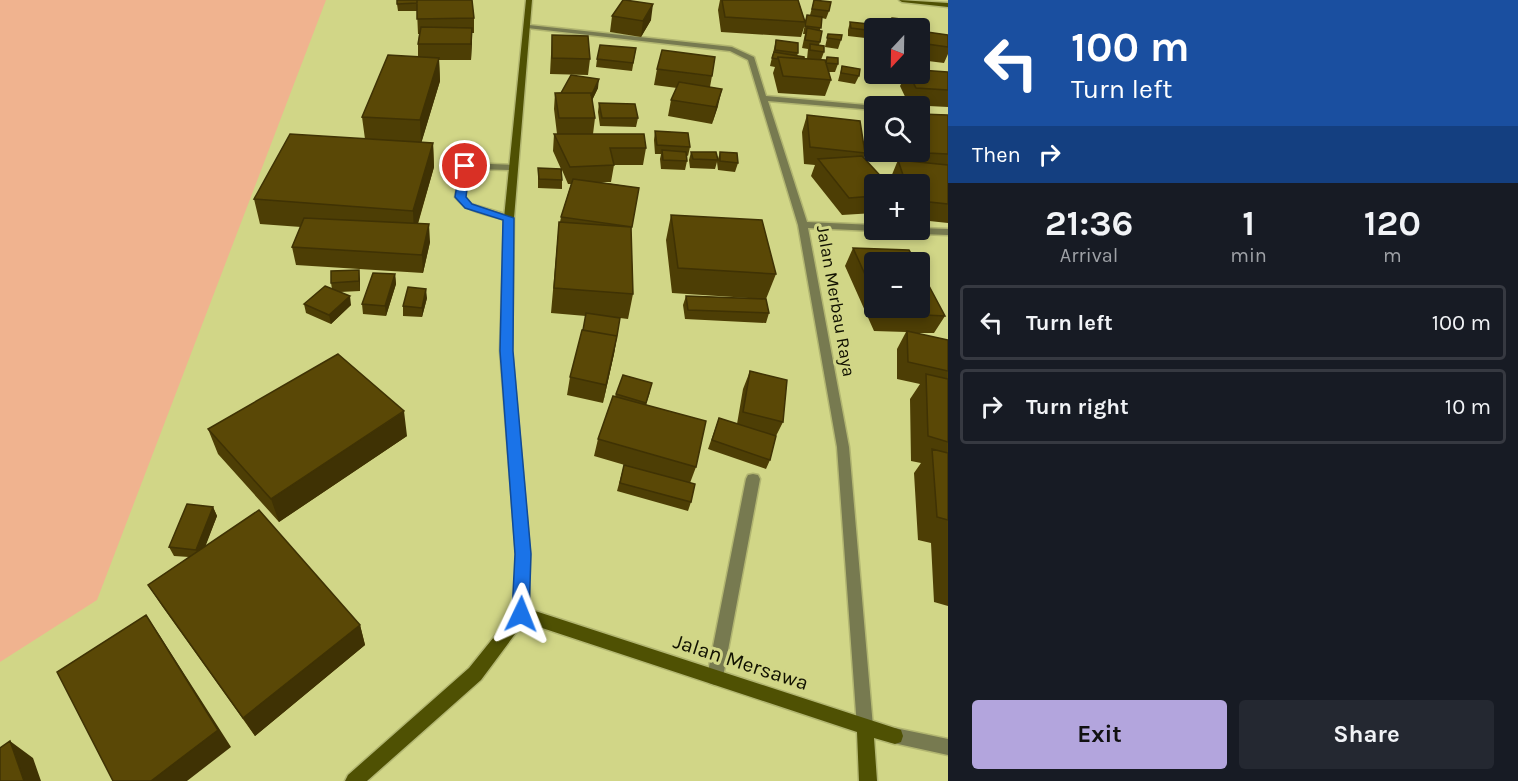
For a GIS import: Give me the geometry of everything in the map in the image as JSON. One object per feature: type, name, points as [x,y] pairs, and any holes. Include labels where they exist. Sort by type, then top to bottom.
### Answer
[{"type":"street","points":[[354,781],[475,674],[521,614],[523,554],[506,351],[509,218],[530,0]]},
{"type":"street","points":[[903,0],[948,5]]},
{"type":"street","name":"Jalan Merbau Raya","points":[[529,27],[732,49],[751,59],[803,225],[843,447],[868,781]]},
{"type":"street","points":[[764,98],[864,107]]},
{"type":"street","points":[[509,218],[468,206],[460,197],[465,166],[514,167]]},
{"type":"street","points":[[803,225],[864,228]]},
{"type":"street","points":[[930,231],[948,232]]},
{"type":"street","points":[[715,677],[753,479]]},
{"type":"street","name":"Jalan Mersawa","points":[[521,614],[865,727],[948,747]]},
{"type":"shaded area","points":[[0,0],[326,0],[97,600],[0,662]]},
{"type":"building","points":[[397,0],[417,0],[417,3],[397,4]]},
{"type":"building","points":[[417,0],[472,0],[474,18],[417,19]]},
{"type":"building","points":[[623,0],[653,4],[643,21],[612,16]]},
{"type":"building","points":[[722,0],[798,0],[805,22],[725,17]]},
{"type":"building","points":[[814,0],[831,2],[829,11],[812,9]]},
{"type":"building","points":[[807,15],[822,17],[821,28],[805,26]]},
{"type":"building","points":[[850,22],[864,24],[864,30],[851,28]]},
{"type":"building","points":[[421,27],[472,28],[471,44],[418,44]]},
{"type":"building","points":[[807,28],[822,31],[820,42],[805,40]]},
{"type":"building","points":[[930,32],[948,35],[948,47],[930,44]]},
{"type":"building","points":[[828,34],[842,35],[841,40],[827,38]]},
{"type":"building","points":[[552,35],[588,36],[590,59],[552,58]]},
{"type":"building","points":[[776,40],[798,43],[798,53],[775,50]]},
{"type":"building","points":[[810,44],[824,46],[824,52],[810,50]]},
{"type":"building","points":[[600,45],[636,48],[633,63],[597,59]]},
{"type":"building","points":[[662,50],[715,57],[712,76],[657,69]]},
{"type":"building","points":[[774,52],[804,57],[804,59],[772,58]]},
{"type":"building","points":[[388,55],[439,58],[420,120],[362,117]]},
{"type":"building","points":[[778,57],[825,60],[831,80],[783,76]]},
{"type":"building","points":[[827,57],[838,58],[838,64],[826,63]]},
{"type":"building","points":[[842,66],[860,69],[859,76],[841,73]]},
{"type":"building","points":[[930,71],[948,72],[948,90],[916,88],[914,84],[930,84]]},
{"type":"building","points":[[571,75],[599,79],[591,96],[591,93],[561,93]]},
{"type":"building","points":[[679,82],[722,89],[716,107],[671,100]]},
{"type":"building","points":[[555,93],[591,93],[595,118],[559,118]]},
{"type":"building","points":[[599,103],[635,104],[638,118],[602,118]]},
{"type":"building","points":[[930,114],[948,115],[948,154],[930,153]]},
{"type":"building","points":[[807,115],[860,121],[864,153],[810,147]]},
{"type":"building","points":[[655,131],[688,133],[690,147],[657,145]]},
{"type":"building","points":[[290,134],[433,143],[413,211],[254,199]]},
{"type":"building","points":[[554,134],[644,134],[646,148],[610,148],[614,165],[570,167]]},
{"type":"building","points":[[662,150],[686,152],[687,161],[663,160]]},
{"type":"building","points":[[691,152],[716,152],[718,160],[693,159]]},
{"type":"building","points":[[720,152],[737,153],[738,163],[720,161]]},
{"type":"building","points":[[862,156],[864,162],[868,162],[879,174],[864,174],[864,197],[849,198],[818,159]]},
{"type":"building","points":[[899,162],[948,165],[948,204],[930,202],[930,174],[903,174]]},
{"type":"building","points":[[538,168],[561,169],[562,180],[539,179]]},
{"type":"building","points":[[573,179],[639,188],[632,227],[561,217]]},
{"type":"building","points":[[671,215],[762,220],[776,274],[678,268]]},
{"type":"building","points":[[304,218],[429,224],[422,255],[292,247]]},
{"type":"building","points":[[559,222],[631,227],[633,294],[554,288]]},
{"type":"building","points":[[853,248],[909,250],[910,252],[864,252],[864,272]]},
{"type":"building","points":[[359,270],[359,281],[331,283],[331,271]]},
{"type":"building","points":[[373,273],[395,274],[385,306],[362,304]]},
{"type":"building","points":[[325,286],[350,296],[329,315],[304,304]]},
{"type":"building","points":[[408,287],[426,289],[422,308],[403,306]]},
{"type":"building","points":[[930,288],[945,316],[930,315]]},
{"type":"building","points":[[686,296],[766,299],[769,313],[688,310]]},
{"type":"building","points":[[586,313],[620,318],[617,336],[583,330]]},
{"type":"building","points":[[582,330],[617,336],[606,385],[570,377]]},
{"type":"building","points":[[907,331],[948,340],[948,371],[908,362]]},
{"type":"building","points":[[338,354],[404,411],[271,499],[208,429]]},
{"type":"building","points":[[750,371],[787,380],[783,422],[743,412]]},
{"type":"building","points":[[926,374],[948,379],[948,442],[928,436]]},
{"type":"building","points":[[623,375],[652,383],[646,403],[616,394]]},
{"type":"building","points":[[613,396],[706,421],[696,467],[598,439]]},
{"type":"building","points":[[719,418],[776,436],[770,460],[712,440]]},
{"type":"building","points":[[932,449],[948,453],[948,520],[937,517]]},
{"type":"building","points":[[624,465],[695,484],[691,502],[620,483]]},
{"type":"building","points":[[187,504],[213,507],[196,550],[169,547]]},
{"type":"building","points":[[259,510],[360,625],[243,718],[148,585]]},
{"type":"building","points":[[146,615],[218,730],[151,781],[113,781],[57,672]]},
{"type":"building","points":[[10,741],[24,781],[0,781],[0,748]]},
{"type":"route","points":[[465,166],[460,197],[468,206],[509,218],[506,351],[523,554],[521,614]]}]
